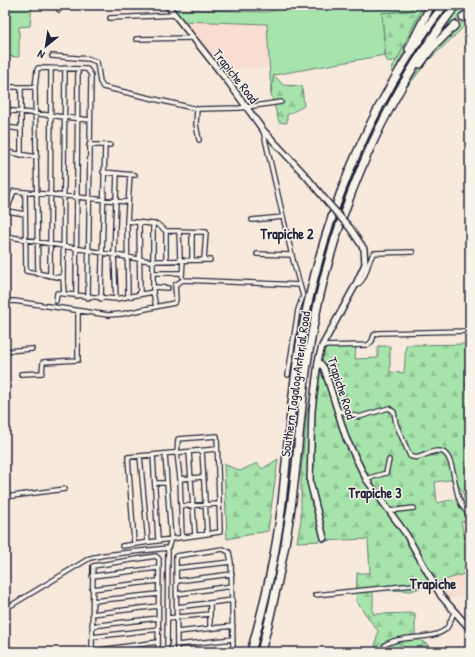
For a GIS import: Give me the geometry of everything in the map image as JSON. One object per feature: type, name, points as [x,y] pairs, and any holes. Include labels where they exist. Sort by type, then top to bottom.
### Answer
[{"type":"highway","points":[[386,96],[431,5]]},
{"type":"highway","name":"Southern Tagalog Arterial Road","points":[[251,652],[268,586],[279,519],[298,357],[315,274],[326,235],[350,167],[386,96],[417,44],[444,5]]},
{"type":"highway","name":"Southern Tagalog Arterial Road","points":[[261,652],[277,589],[285,542],[308,356],[325,276],[335,239],[360,171],[394,101],[424,50],[456,5]]},
{"type":"highway","points":[[464,18],[470,12]]},
{"type":"highway","points":[[394,101],[431,49],[455,25]]},
{"type":"street","points":[[58,5],[59,10]]},
{"type":"street","points":[[133,5],[168,5]]},
{"type":"street","name":"Trapiche Road","points":[[168,5],[263,130],[306,176],[350,228],[364,250],[365,264],[355,286],[322,346],[318,360],[324,368],[346,438],[366,479],[406,534],[441,596],[470,629]]},
{"type":"street","points":[[110,18],[175,16]]},
{"type":"street","points":[[136,39],[192,38]]},
{"type":"street","points":[[52,56],[89,59],[97,62],[101,85],[106,88],[197,109],[246,107],[281,102]]},
{"type":"street","points":[[50,276],[51,68]]},
{"type":"street","points":[[64,294],[63,246],[65,68]]},
{"type":"street","points":[[38,274],[35,86],[37,69],[87,69],[91,75],[88,298]]},
{"type":"street","points":[[76,296],[75,248],[78,69]]},
{"type":"street","points":[[21,86],[22,155]]},
{"type":"street","points":[[35,86],[6,87],[6,152],[37,156]]},
{"type":"street","points":[[197,109],[196,124],[199,140]]},
{"type":"street","points":[[6,110],[90,120]]},
{"type":"street","points":[[6,127],[21,129]]},
{"type":"street","points":[[263,130],[303,296],[298,310],[288,375]]},
{"type":"street","points":[[90,145],[110,145]]},
{"type":"street","points":[[101,299],[102,199],[105,145]]},
{"type":"street","points":[[103,172],[135,175]]},
{"type":"street","points":[[116,299],[114,254],[117,173]]},
{"type":"street","points":[[128,297],[126,256],[130,174]]},
{"type":"street","points":[[25,214],[7,211],[14,191],[128,202]]},
{"type":"street","points":[[25,192],[26,271],[63,278]]},
{"type":"street","points":[[252,220],[283,217]]},
{"type":"street","points":[[127,221],[157,224],[166,231],[206,232],[204,260]]},
{"type":"street","points":[[139,222],[140,294]]},
{"type":"street","points":[[153,224],[153,289],[156,307]]},
{"type":"street","points":[[166,231],[166,260]]},
{"type":"street","points":[[153,273],[182,275],[179,231]]},
{"type":"street","points":[[192,232],[192,260]]},
{"type":"street","points":[[5,236],[139,259],[210,260]]},
{"type":"street","points":[[355,286],[361,281],[374,253],[413,252]]},
{"type":"street","points":[[257,254],[292,255]]},
{"type":"street","points":[[5,302],[14,301],[78,312],[108,315],[122,314],[174,303],[176,300],[175,285],[183,280],[300,285]]},
{"type":"street","points":[[56,301],[57,293],[88,298],[116,299],[140,294],[153,289],[168,288]]},
{"type":"street","points":[[21,374],[42,373],[43,362],[78,360],[78,312]]},
{"type":"street","points":[[322,346],[368,345],[372,341],[374,335],[378,333],[470,331]]},
{"type":"street","points":[[5,351],[32,348]]},
{"type":"street","points":[[318,360],[312,412],[310,482],[324,538]]},
{"type":"street","points":[[337,410],[359,417],[389,408],[392,410],[394,412],[396,424],[410,456],[417,458],[436,452],[442,452],[446,455],[454,474],[460,504],[466,512],[470,514]]},
{"type":"street","points":[[122,546],[220,532],[217,436],[178,439],[176,453],[180,479],[182,537]]},
{"type":"street","points":[[134,544],[128,457],[217,449]]},
{"type":"street","points":[[202,450],[207,533]]},
{"type":"street","points":[[189,452],[195,535]]},
{"type":"street","points":[[165,454],[170,539],[168,548],[167,652]]},
{"type":"street","points":[[153,455],[158,540]]},
{"type":"street","points":[[140,456],[148,542]]},
{"type":"street","points":[[366,479],[386,473],[389,460]]},
{"type":"street","points":[[180,479],[203,477]]},
{"type":"street","points":[[155,483],[167,483]]},
{"type":"street","points":[[5,497],[65,489]]},
{"type":"street","points":[[181,506],[219,504]]},
{"type":"street","points":[[388,511],[414,508]]},
{"type":"street","points":[[5,609],[90,558],[168,548]]},
{"type":"street","points":[[168,556],[226,550],[229,552],[232,574],[233,639],[232,651],[222,652]]},
{"type":"street","points":[[158,642],[92,651],[93,566],[156,556],[159,559],[158,652]]},
{"type":"street","points":[[176,556],[177,652]]},
{"type":"street","points":[[177,568],[231,562]]},
{"type":"street","points":[[92,576],[158,568]]},
{"type":"street","points":[[177,581],[232,574]]},
{"type":"street","points":[[92,589],[158,581]]},
{"type":"street","points":[[315,595],[434,583]]},
{"type":"street","points":[[176,594],[232,586]]},
{"type":"street","points":[[93,601],[158,594]]},
{"type":"street","points":[[177,607],[233,600]]},
{"type":"street","points":[[210,603],[210,628]]},
{"type":"street","points":[[92,614],[158,606]]},
{"type":"street","points":[[385,645],[393,640],[438,633],[446,629],[454,612]]},
{"type":"street","points":[[168,618],[210,614]]},
{"type":"street","points":[[92,626],[158,618]]},
{"type":"street","points":[[177,632],[233,626]]},
{"type":"street","points":[[92,637],[159,629]]},
{"type":"street","points":[[177,645],[233,639]]},
{"type":"shaded area","points":[[182,21],[267,24],[269,68],[222,69]]},
{"type":"shaded area","points":[[470,570],[470,594],[445,599],[434,581]]},
{"type":"green space","points":[[5,5],[32,5],[30,26],[19,27],[19,57],[5,56]]},
{"type":"green space","points":[[283,5],[416,5],[409,11],[382,13],[385,55],[274,75],[271,94],[267,24],[182,21],[171,9],[266,12],[283,8]]},
{"type":"green space","points":[[416,5],[423,5],[397,60],[388,62],[386,59],[382,13],[409,11]]},
{"type":"green space","points":[[423,5],[427,5],[394,72],[391,71]]},
{"type":"green space","points":[[460,5],[470,5],[470,10],[437,38],[436,37]]},
{"type":"green space","points":[[470,16],[470,21],[428,61],[407,87],[435,49],[451,32]]},
{"type":"green space","points":[[274,75],[283,85],[302,86],[304,106],[287,115],[287,123],[279,122],[271,94]]},
{"type":"green space","points":[[470,344],[470,520],[461,522],[465,539],[470,538],[470,572],[411,591],[373,589],[373,614],[415,613],[415,637],[428,645],[429,652],[374,652],[378,631],[356,601],[357,573],[370,573],[368,539],[297,542],[301,519],[301,473],[307,412],[322,346],[356,346],[355,359],[378,358],[378,346],[390,346],[390,372],[404,373],[406,345]],"holes":[[[455,479],[465,497],[437,503],[435,482]]]},
{"type":"green space","points":[[278,459],[268,531],[227,539],[224,464],[240,471],[257,463],[262,469]]},
{"type":"tunnel","points":[[455,25],[463,17]]},
{"type":"district","name":"Trapiche 2","points":[[287,233]]},
{"type":"district","name":"Trapiche 3","points":[[375,492]]},
{"type":"district","name":"Trapiche","points":[[433,583]]}]
